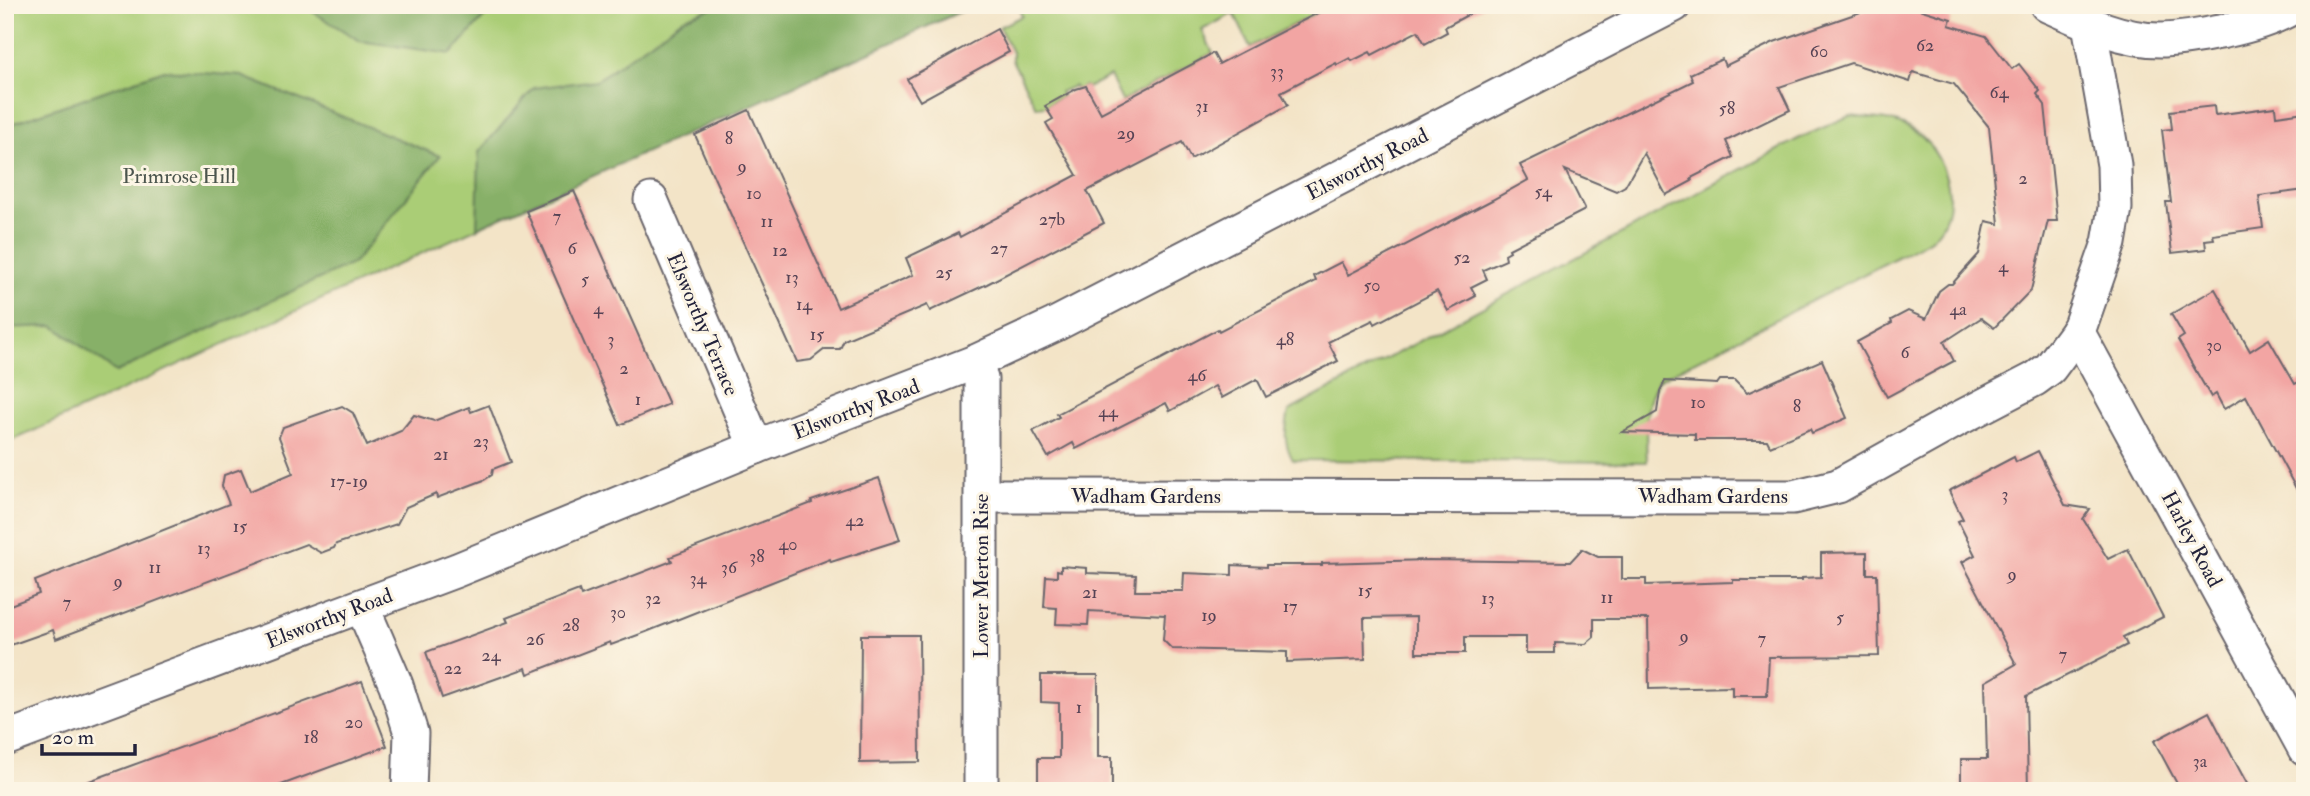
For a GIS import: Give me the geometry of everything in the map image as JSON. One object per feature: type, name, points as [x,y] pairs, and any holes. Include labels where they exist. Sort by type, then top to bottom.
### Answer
[{"type":"street","name":"Elsworthy Road","points":[[5,739],[457,570],[756,447],[975,362],[1066,319],[1674,5]]},
{"type":"street","points":[[2047,5],[2089,24],[2136,38],[2158,40],[2240,28],[2285,12],[2296,5]]},
{"type":"street","name":"Wadham Gardens","points":[[982,496],[1793,497],[1838,486],[2035,379],[2050,368],[2077,331],[2109,243],[2115,208],[2114,165],[2089,24]]},
{"type":"street","name":"Elsworthy Terrace","points":[[651,200],[756,447]]},
{"type":"street","name":"Harley Road","points":[[2077,331],[2305,749]]},
{"type":"street","name":"Lower Merton Rise","points":[[975,362],[981,379],[981,791]]},
{"type":"street","points":[[362,606],[396,685],[411,733],[409,791]]},
{"type":"green space","name":"Primrose Hill","points":[[5,5],[975,5],[663,143],[5,444]]},
{"type":"green space","points":[[302,5],[495,5],[451,54],[360,41]]},
{"type":"green space","points":[[719,5],[975,5],[477,228],[479,152],[534,88],[597,80],[684,18]]},
{"type":"green space","points":[[1017,5],[1333,5],[1250,47],[1234,13],[1202,30],[1213,53],[1122,101],[1110,76],[1087,88],[1085,86],[1076,90],[1074,86],[1060,92],[1062,96],[1045,106],[1036,107],[999,27],[1022,16]]},
{"type":"green space","points":[[164,70],[242,76],[440,156],[354,263],[116,372],[54,326],[5,328],[5,126]]},
{"type":"green space","points":[[1849,116],[1903,125],[1917,133],[1928,144],[1938,158],[1949,190],[1944,222],[1935,235],[1922,244],[1658,380],[1648,411],[1647,462],[1293,460],[1286,436],[1289,411],[1798,139]]},
{"type":"building","points":[[1333,5],[1486,5],[1445,27],[1447,32],[1425,44],[1418,31],[1372,55],[1370,52],[1352,61],[1350,58],[1337,65],[1336,63],[1281,92],[1288,105],[1191,159],[1182,142],[1087,191],[1104,223],[930,311],[927,305],[844,340],[840,349],[825,349],[811,360],[797,362],[695,135],[749,110],[838,308],[913,275],[906,258],[958,233],[960,237],[1077,175],[1046,123],[1053,119],[1045,106],[1086,86],[1101,113],[1213,53],[1219,64]]},
{"type":"building","points":[[1881,5],[1906,5],[1951,19],[1949,25],[1986,36],[2012,69],[2019,64],[2040,91],[2037,94],[2045,105],[2057,221],[2048,221],[2031,290],[1994,328],[1981,318],[1944,342],[1954,361],[1887,397],[1857,342],[1908,311],[1926,319],[1939,291],[1952,284],[1979,254],[1986,221],[1999,224],[1989,127],[1954,84],[1913,72],[1910,82],[1851,63],[1779,87],[1790,110],[1726,141],[1733,157],[1691,178],[1692,181],[1666,195],[1644,153],[1625,186],[1616,191],[1565,170],[1585,210],[1509,249],[1505,254],[1506,260],[1483,270],[1487,279],[1471,287],[1476,296],[1448,311],[1437,291],[1375,324],[1373,320],[1328,342],[1338,361],[1266,397],[1257,379],[1222,398],[1215,386],[1170,411],[1166,403],[1076,449],[1073,443],[1048,457],[1033,431],[1059,417],[1057,414],[1316,281],[1314,276],[1341,262],[1348,275],[1492,200],[1528,180],[1520,165],[1693,81],[1690,74],[1722,59],[1725,66],[1774,42]]},
{"type":"building","points":[[997,29],[1009,52],[920,101],[907,79]]},
{"type":"building","points":[[2214,106],[2215,115],[2275,107],[2276,116],[2305,112],[2305,190],[2259,196],[2263,228],[2213,235],[2214,239],[2205,240],[2206,249],[2172,253],[2166,202],[2171,202],[2162,130],[2172,129],[2170,111]]},
{"type":"building","points":[[574,191],[669,404],[620,425],[526,211]]},
{"type":"building","points":[[2215,289],[2250,351],[2269,339],[2295,384],[2305,379],[2305,505],[2246,396],[2224,409],[2216,394],[2211,397],[2178,340],[2184,336],[2171,314]]},
{"type":"building","points":[[1822,360],[1847,418],[1812,433],[1810,429],[1770,446],[1767,440],[1695,440],[1695,434],[1622,432],[1657,412],[1660,391],[1665,381],[1717,384],[1720,380],[1734,380],[1747,393]]},
{"type":"building","points":[[489,405],[511,462],[493,469],[492,475],[484,480],[437,498],[436,494],[406,507],[397,524],[336,544],[334,548],[321,553],[306,544],[56,639],[53,630],[5,647],[5,607],[39,594],[35,581],[229,504],[222,486],[224,475],[241,469],[250,491],[293,473],[279,437],[283,427],[342,406],[353,413],[367,446],[401,431],[414,415],[434,421],[469,407],[471,412]]},
{"type":"building","points":[[2038,451],[2065,505],[2090,509],[2083,519],[2108,559],[2128,549],[2163,617],[2123,637],[2127,645],[2026,696],[2028,791],[1961,791],[1961,759],[1987,759],[1985,682],[2016,664],[1962,562],[1975,555],[1958,521],[1963,519],[1949,491],[2014,457],[2016,462]]},
{"type":"building","points":[[879,478],[900,540],[831,562],[830,559],[646,632],[611,645],[610,642],[528,674],[526,668],[442,698],[426,652],[508,622],[506,618],[579,590],[581,596],[672,561],[670,557],[812,503],[811,501]]},
{"type":"building","points":[[1582,549],[1598,557],[1622,557],[1622,579],[1646,579],[1646,585],[1733,580],[1802,580],[1821,577],[1821,553],[1867,552],[1867,574],[1877,574],[1879,656],[1769,657],[1767,696],[1732,696],[1732,687],[1649,689],[1648,619],[1594,619],[1594,637],[1586,644],[1555,643],[1555,653],[1526,653],[1526,637],[1465,637],[1465,653],[1416,653],[1416,617],[1364,618],[1365,659],[1287,662],[1287,652],[1172,649],[1163,640],[1165,615],[1089,611],[1088,625],[1056,624],[1057,608],[1044,607],[1046,576],[1057,577],[1057,570],[1061,571],[1061,566],[1087,568],[1087,573],[1136,575],[1135,591],[1183,591],[1184,573],[1232,575],[1232,565],[1266,567],[1429,560],[1570,562]]},
{"type":"building","points":[[861,635],[919,635],[920,762],[860,763]]},
{"type":"building","points":[[1041,675],[1098,675],[1098,757],[1112,757],[1112,791],[1038,791],[1038,758],[1059,758],[1059,703],[1041,702]]},
{"type":"building","points":[[362,681],[387,746],[265,791],[74,791],[73,787]]},
{"type":"building","points":[[2209,712],[2251,791],[2181,791],[2154,741]]}]
